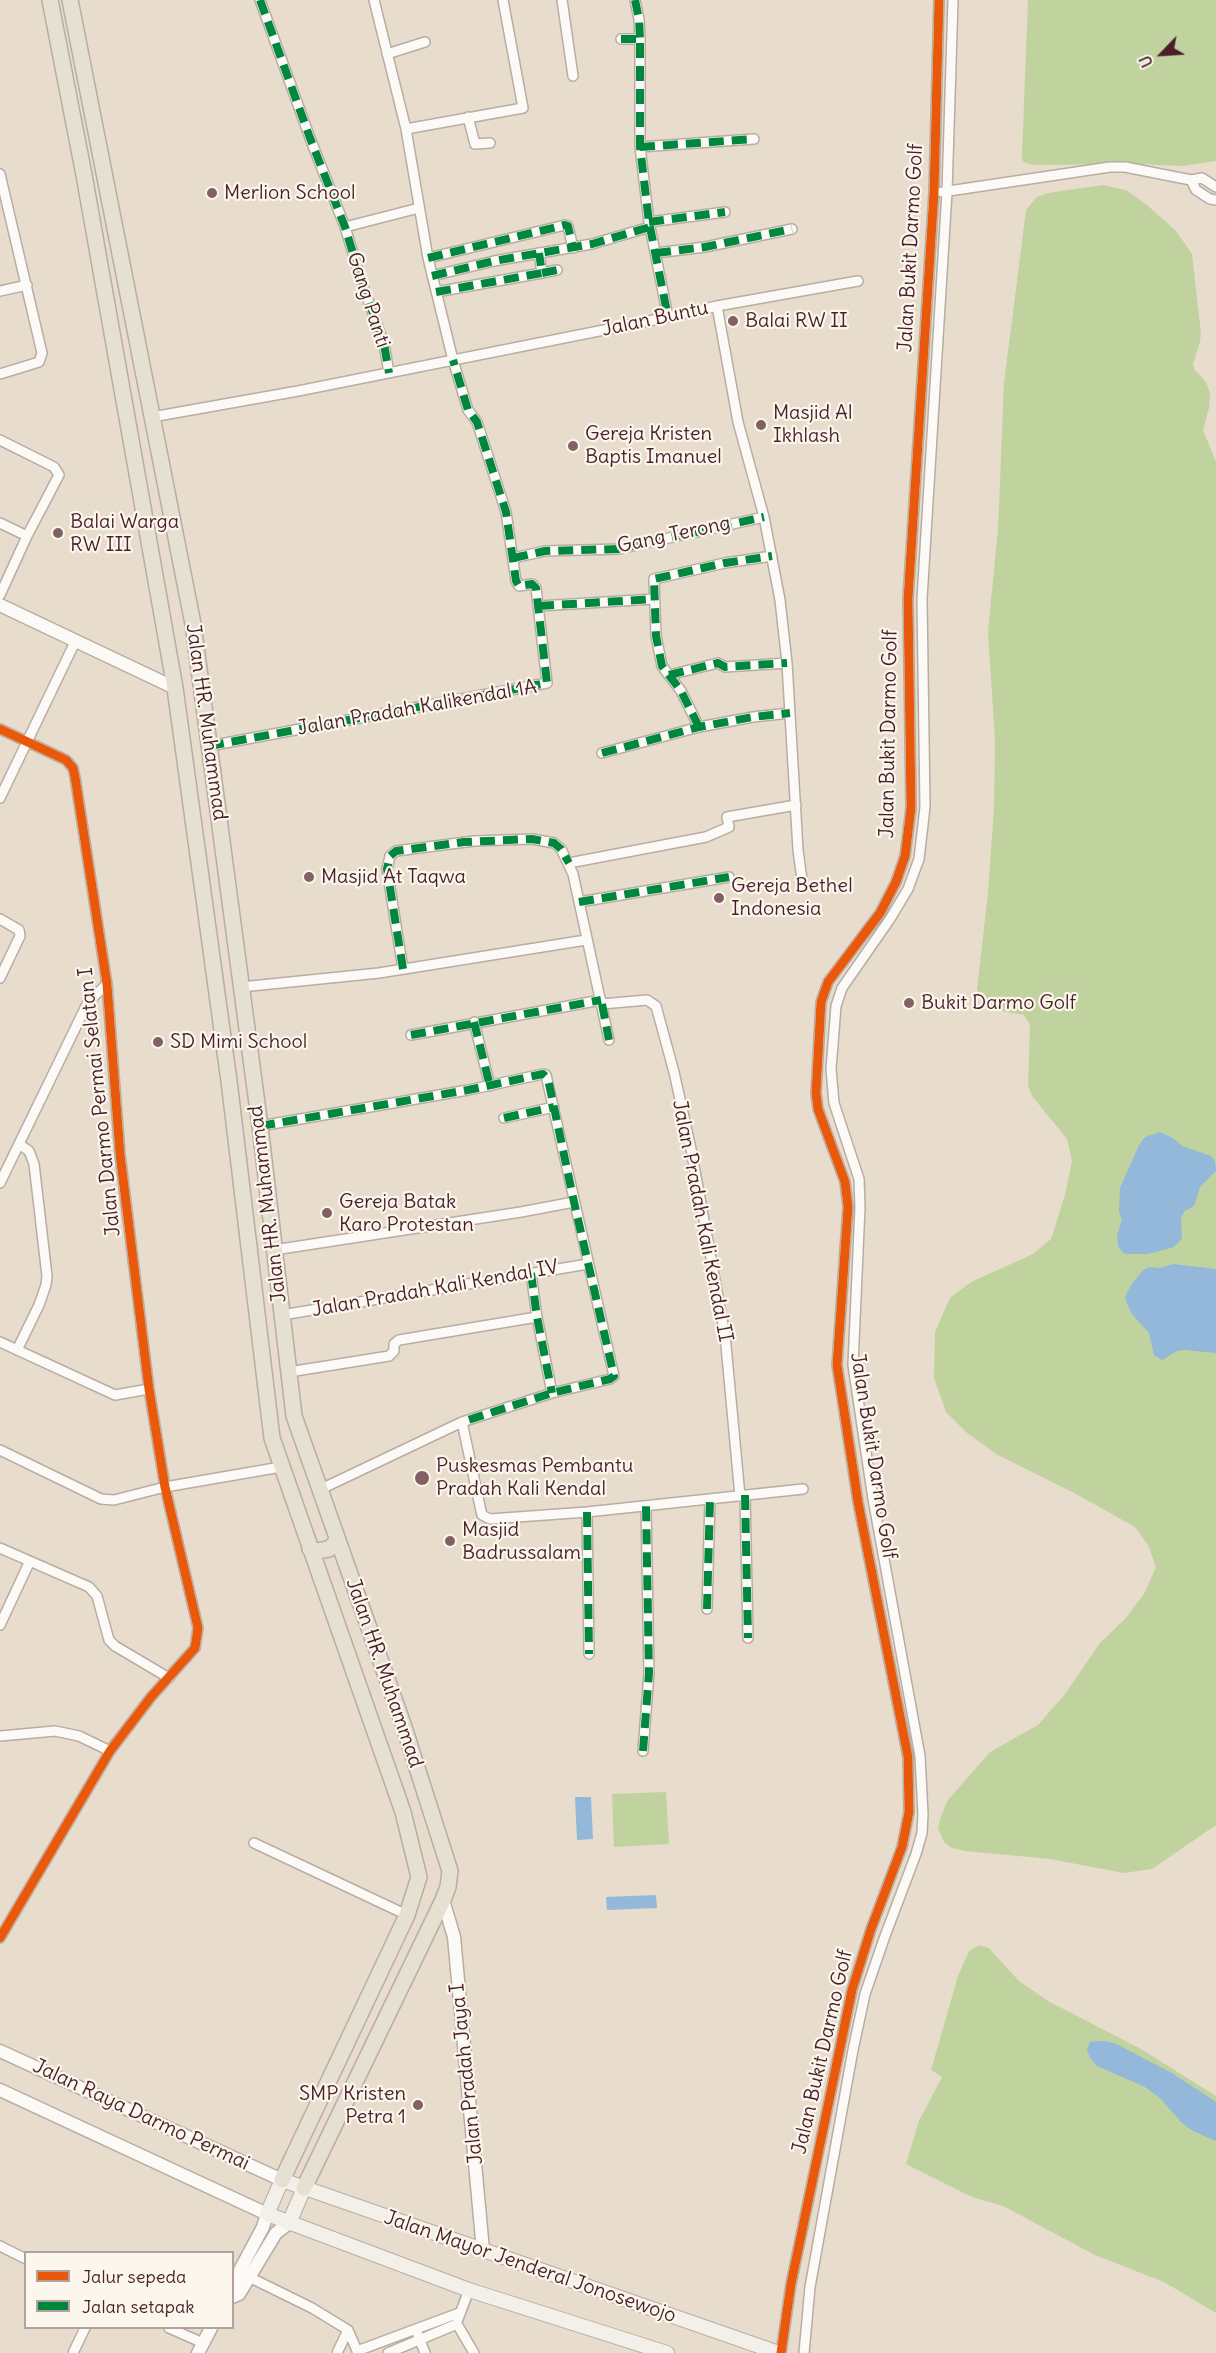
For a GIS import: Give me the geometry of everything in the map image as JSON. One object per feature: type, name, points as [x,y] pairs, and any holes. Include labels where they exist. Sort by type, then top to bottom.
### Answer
[{"type":"main road","name":"Jalan HR. Muhammad","points":[[50,0],[176,688],[234,1116],[272,1438],[403,1812],[419,1877],[415,1897],[407,1916],[282,2180]]},
{"type":"main road","name":"Jalan HR. Muhammad","points":[[70,0],[191,613],[259,1119],[294,1416],[403,1724],[450,1871],[448,1887],[304,2188]]},
{"type":"main road","points":[[84,176],[105,172]]},
{"type":"main road","points":[[200,854],[224,851]]},
{"type":"main road","points":[[229,1081],[244,1081],[252,1076]]},
{"type":"main road","points":[[234,1116],[248,1111],[259,1119]]},
{"type":"main road","points":[[310,1549],[317,1551],[329,1549],[338,1540]]},
{"type":"main road","points":[[267,2214],[282,2180]]},
{"type":"main road","name":"Jalan Mayor Jenderal Jonosewojo","points":[[282,2180],[759,2349],[780,2353]]},
{"type":"main road","points":[[289,2223],[304,2188]]},
{"type":"main road","name":"Jalan Mayor Jenderal Jonosewojo","points":[[267,2214],[469,2290],[667,2353]]},
{"type":"street","name":"Gang Panti","points":[[260,0],[345,227],[384,344],[390,373]]},
{"type":"street","points":[[374,0],[406,129],[432,276],[468,410],[477,422],[506,512],[516,581],[519,586],[535,585],[539,606],[654,599]]},
{"type":"street","points":[[406,129],[521,109],[524,105],[503,0]]},
{"type":"street","points":[[562,0],[573,76]]},
{"type":"street","points":[[635,0],[640,39],[640,147],[649,225],[668,317]]},
{"type":"street","name":"Jalan Bukit Darmo Golf","points":[[780,2353],[799,2245],[852,1990],[871,1929],[902,1847],[909,1812],[908,1757],[858,1502],[837,1365],[848,1207],[845,1182],[818,1109],[816,1093],[821,1002],[828,982],[880,913],[896,882],[905,856],[911,808],[908,599],[934,192],[939,0]]},
{"type":"street","name":"Jalan Bukit Darmo Golf","points":[[804,2353],[816,2248],[866,1994],[922,1833],[920,1756],[873,1499],[853,1365],[860,1207],[859,1179],[834,1104],[831,1068],[836,1006],[842,988],[908,889],[919,859],[925,807],[922,599],[947,192],[953,0]]},
{"type":"street","points":[[621,39],[640,39]]},
{"type":"street","points":[[387,54],[425,42]]},
{"type":"street","points":[[468,117],[475,144],[490,143]]},
{"type":"street","points":[[640,147],[754,140]]},
{"type":"street","points":[[934,192],[947,192],[1110,167],[1125,167],[1191,180],[1202,178],[1216,187]]},
{"type":"street","points":[[0,174],[4,212],[27,285],[42,353],[39,362],[0,374]]},
{"type":"street","points":[[1191,180],[1196,190],[1216,200]]},
{"type":"street","points":[[345,227],[419,208]]},
{"type":"street","points":[[432,276],[494,261],[573,248],[649,225],[725,212]]},
{"type":"street","points":[[428,258],[565,225],[568,226],[573,248]]},
{"type":"street","points":[[656,253],[705,247],[792,229]]},
{"type":"street","points":[[539,253],[542,273]]},
{"type":"street","points":[[436,292],[557,270]]},
{"type":"street","name":"Jalan Buntu","points":[[152,417],[390,373],[717,306],[858,281]]},
{"type":"street","points":[[0,291],[27,285]]},
{"type":"street","points":[[717,306],[738,422],[764,517],[780,600],[787,663],[798,850],[803,887]]},
{"type":"street","points":[[0,440],[58,471],[0,595]]},
{"type":"street","name":"Gang Terong","points":[[513,558],[545,551],[619,549],[764,517]]},
{"type":"street","points":[[0,523],[27,536]]},
{"type":"street","points":[[699,727],[681,691],[662,666],[656,636],[653,581],[656,578],[772,556]]},
{"type":"street","points":[[0,604],[75,642],[176,688]]},
{"type":"street","name":"Jalan Pradah Kalikendal 1A","points":[[209,746],[546,684],[548,679],[539,606]]},
{"type":"street","points":[[0,798],[75,642]]},
{"type":"street","points":[[669,675],[718,663],[725,667],[787,663]]},
{"type":"street","points":[[602,753],[699,727],[790,713]]},
{"type":"street","points":[[0,729],[27,741]]},
{"type":"street","name":"Jalan Darmo Permai Selatan I","points":[[0,1938],[110,1751],[151,1697],[195,1648],[198,1628],[165,1487],[149,1389],[120,1154],[107,984],[73,768],[66,760],[27,741]]},
{"type":"street","points":[[569,863],[706,837],[729,828],[726,817],[796,805]]},
{"type":"street","points":[[404,969],[387,868],[390,856],[396,851],[464,842],[532,839],[554,843],[561,849],[569,863],[609,1040]]},
{"type":"street","points":[[579,902],[729,877]]},
{"type":"street","points":[[0,919],[19,930],[20,936],[0,978]]},
{"type":"street","points":[[241,987],[404,969],[586,940]]},
{"type":"street","points":[[0,1183],[88,1002],[107,984]]},
{"type":"street","name":"Jalan Pradah Kali Kendal II","points":[[411,1035],[474,1022],[601,1002],[647,1000],[656,1006],[691,1149],[725,1335],[742,1496],[748,1638]]},
{"type":"street","points":[[474,1022],[490,1086]]},
{"type":"street","points":[[259,1119],[490,1086],[543,1074],[548,1078],[614,1376],[610,1380],[552,1393],[462,1422],[319,1490]]},
{"type":"street","points":[[504,1118],[554,1107]]},
{"type":"street","points":[[17,1350],[39,1305],[47,1276],[34,1164],[29,1151],[19,1144]]},
{"type":"street","points":[[274,1251],[574,1202]]},
{"type":"street","name":"Jalan Pradah Kali Kendal IV","points":[[282,1315],[588,1264]]},
{"type":"street","points":[[531,1273],[552,1393]]},
{"type":"street","points":[[289,1372],[389,1356],[394,1351],[394,1344],[399,1340],[537,1317]]},
{"type":"street","points":[[0,1342],[115,1395],[149,1389]]},
{"type":"street","points":[[462,1422],[482,1515],[490,1519],[587,1512],[803,1489]]},
{"type":"street","points":[[0,1450],[101,1499],[114,1500],[165,1487],[282,1467]]},
{"type":"street","points":[[707,1609],[710,1499]]},
{"type":"street","points":[[643,1751],[649,1673],[646,1506]]},
{"type":"street","points":[[587,1512],[589,1654]]},
{"type":"street","points":[[0,1548],[29,1563],[89,1587],[94,1591],[109,1640],[115,1646],[169,1678]]},
{"type":"street","points":[[0,1625],[29,1563]]},
{"type":"street","points":[[0,1736],[55,1731],[79,1737],[110,1751]]},
{"type":"street","points":[[254,1843],[407,1916]]},
{"type":"street","name":"Jalan Pradah Jaya I","points":[[442,1900],[454,1937],[483,2250]]},
{"type":"street","name":"Jalan Raya Darmo Permai","points":[[0,2051],[282,2180]]},
{"type":"street","name":"Jalan Raya Darmo Permai","points":[[0,2090],[267,2214]]},
{"type":"street","points":[[234,2281],[263,2227],[267,2214]]},
{"type":"street","points":[[234,2296],[239,2294],[276,2233],[289,2223]]},
{"type":"street","points":[[799,2245],[816,2248]]},
{"type":"street","points":[[0,2246],[24,2258]]},
{"type":"street","points":[[249,2277],[348,2330],[358,2352],[459,2313]]},
{"type":"street","points":[[469,2290],[457,2324],[474,2353]]},
{"type":"street","points":[[787,2308],[808,2309]]},
{"type":"street","points":[[388,2353],[457,2324]]},
{"type":"street","points":[[73,2353],[85,2329]]},
{"type":"street","points":[[171,2329],[201,2348],[210,2329]]},
{"type":"street","points":[[338,2353],[348,2330]]},
{"type":"street","points":[[416,2330],[425,2353]]},
{"type":"green space","points":[[1028,0],[1216,0],[1216,161],[1182,166],[1033,165],[1023,162]]},
{"type":"green space","name":"Bukit Darmo Golf","points":[[1103,185],[1126,190],[1147,205],[1176,231],[1192,254],[1201,333],[1193,364],[1195,370],[1206,382],[1210,393],[1209,408],[1203,430],[1216,462],[1216,1825],[1152,1869],[1124,1873],[1050,1859],[952,1848],[944,1842],[938,1828],[948,1800],[990,1752],[1038,1725],[1065,1694],[1100,1643],[1125,1619],[1144,1594],[1156,1567],[1148,1545],[1135,1527],[996,1454],[966,1432],[946,1412],[934,1378],[935,1332],[950,1298],[971,1282],[1033,1254],[1051,1239],[1065,1195],[1072,1161],[1067,1139],[1032,1096],[1028,1085],[1030,1025],[1024,1015],[996,1010],[982,1004],[977,989],[988,893],[994,808],[995,741],[988,632],[998,529],[1004,383],[1026,210],[1037,197],[1048,193]]},
{"type":"green space","points":[[666,1792],[669,1844],[614,1847],[612,1794]]},
{"type":"green space","points":[[980,1945],[989,1948],[1019,1981],[1048,2001],[1141,2049],[1216,2096],[1216,2313],[1164,2282],[1095,2255],[1003,2206],[972,2197],[906,2164],[919,2121],[942,2077],[931,2070],[958,1976],[969,1951]]},
{"type":"water","points":[[1160,1132],[1173,1138],[1182,1146],[1211,1156],[1215,1161],[1216,1171],[1200,1187],[1194,1206],[1185,1211],[1181,1217],[1182,1238],[1176,1245],[1147,1254],[1123,1253],[1118,1246],[1117,1236],[1122,1219],[1119,1212],[1120,1188],[1139,1145],[1145,1137]]},
{"type":"water","points":[[1173,1264],[1216,1269],[1216,1353],[1184,1350],[1177,1351],[1162,1360],[1154,1355],[1149,1333],[1132,1314],[1126,1302],[1125,1297],[1131,1285],[1143,1270]]},
{"type":"water","points":[[575,1797],[591,1797],[593,1839],[577,1840]]},
{"type":"water","points":[[656,1895],[657,1908],[607,1910],[606,1897]]},
{"type":"water","points":[[1090,2042],[1116,2044],[1172,2073],[1216,2102],[1216,2141],[1193,2131],[1182,2123],[1160,2098],[1145,2087],[1097,2066],[1087,2050]]},
{"type":"marked path","points":[[260,0],[345,227],[384,344],[389,373]]},
{"type":"marked path","points":[[635,0],[640,39]]},
{"type":"marked path","points":[[621,39],[640,39],[640,147],[649,222],[668,317]]},
{"type":"marked path","points":[[640,147],[754,139]]},
{"type":"marked path","points":[[649,222],[725,212]]},
{"type":"marked path","points":[[428,258],[565,225],[568,226],[573,248]]},
{"type":"marked path","points":[[432,276],[494,261],[592,244],[650,227]]},
{"type":"marked path","points":[[656,253],[705,247],[792,229]]},
{"type":"marked path","points":[[436,292],[542,273],[539,253]]},
{"type":"marked path","points":[[542,273],[557,270]]},
{"type":"marked path","points":[[209,746],[547,683],[536,588],[532,584],[519,586],[516,581],[506,512],[477,422],[468,410],[453,360]]},
{"type":"marked path","points":[[513,558],[545,551],[619,549],[764,517]]},
{"type":"marked path","points":[[699,727],[681,691],[662,666],[656,636],[654,579],[725,563],[772,556]]},
{"type":"marked path","points":[[539,606],[654,599]]},
{"type":"marked path","points":[[669,675],[718,663],[725,667],[787,663]]},
{"type":"marked path","points":[[602,753],[699,727],[790,713]]},
{"type":"marked path","points":[[403,969],[387,869],[390,856],[396,851],[464,842],[532,839],[554,843],[561,849],[569,863]]},
{"type":"marked path","points":[[579,902],[729,877]]},
{"type":"marked path","points":[[411,1035],[601,1000]]},
{"type":"marked path","points":[[602,1004],[609,1040]]},
{"type":"marked path","points":[[474,1022],[490,1086]]},
{"type":"marked path","points":[[260,1126],[468,1090],[543,1074],[548,1079],[614,1376],[462,1422]]},
{"type":"marked path","points":[[504,1118],[554,1107]]},
{"type":"marked path","points":[[531,1273],[552,1393]]},
{"type":"marked path","points":[[745,1495],[748,1638]]},
{"type":"marked path","points":[[707,1609],[710,1499]]},
{"type":"marked path","points":[[643,1751],[649,1673],[646,1506]]},
{"type":"marked path","points":[[587,1512],[589,1654]]},
{"type":"cycle path","points":[[781,2353],[791,2284],[852,1990],[871,1929],[902,1847],[909,1812],[908,1757],[858,1502],[837,1365],[848,1207],[845,1182],[818,1109],[816,1093],[821,1002],[828,982],[880,913],[896,882],[905,856],[911,808],[908,599],[934,192],[939,0]]},
{"type":"cycle path","points":[[0,729],[66,760],[73,768],[75,777],[107,984],[120,1154],[149,1389],[165,1487],[198,1628],[195,1648],[151,1697],[110,1751],[0,1938]]},
{"type":"place","name":"Merlion School","points":[[212,193]]},
{"type":"place","name":"Balai RW II","points":[[733,321]]},
{"type":"place","name":"Masjid Al Ikhlash","points":[[761,425]]},
{"type":"place","name":"Gereja Kristen Baptis Imanuel","points":[[573,446]]},
{"type":"place","name":"Balai Warga RW III","points":[[58,533]]},
{"type":"place","name":"Masjid At Taqwa","points":[[309,877]]},
{"type":"place","name":"Gereja Bethel Indonesia","points":[[719,898]]},
{"type":"place","name":"Bukit Darmo Golf","points":[[909,1003]]},
{"type":"place","name":"SD Mimi School","points":[[158,1042]]},
{"type":"place","name":"Gereja Batak Karo Protestan","points":[[327,1213]]},
{"type":"place","name":"Puskesmas Pembantu Pradah Kali Kendal","points":[[422,1478]]},
{"type":"place","name":"Masjid Badrussalam","points":[[450,1541]]},
{"type":"place","name":"SMP Kristen Petra 1","points":[[418,2105]]}]
